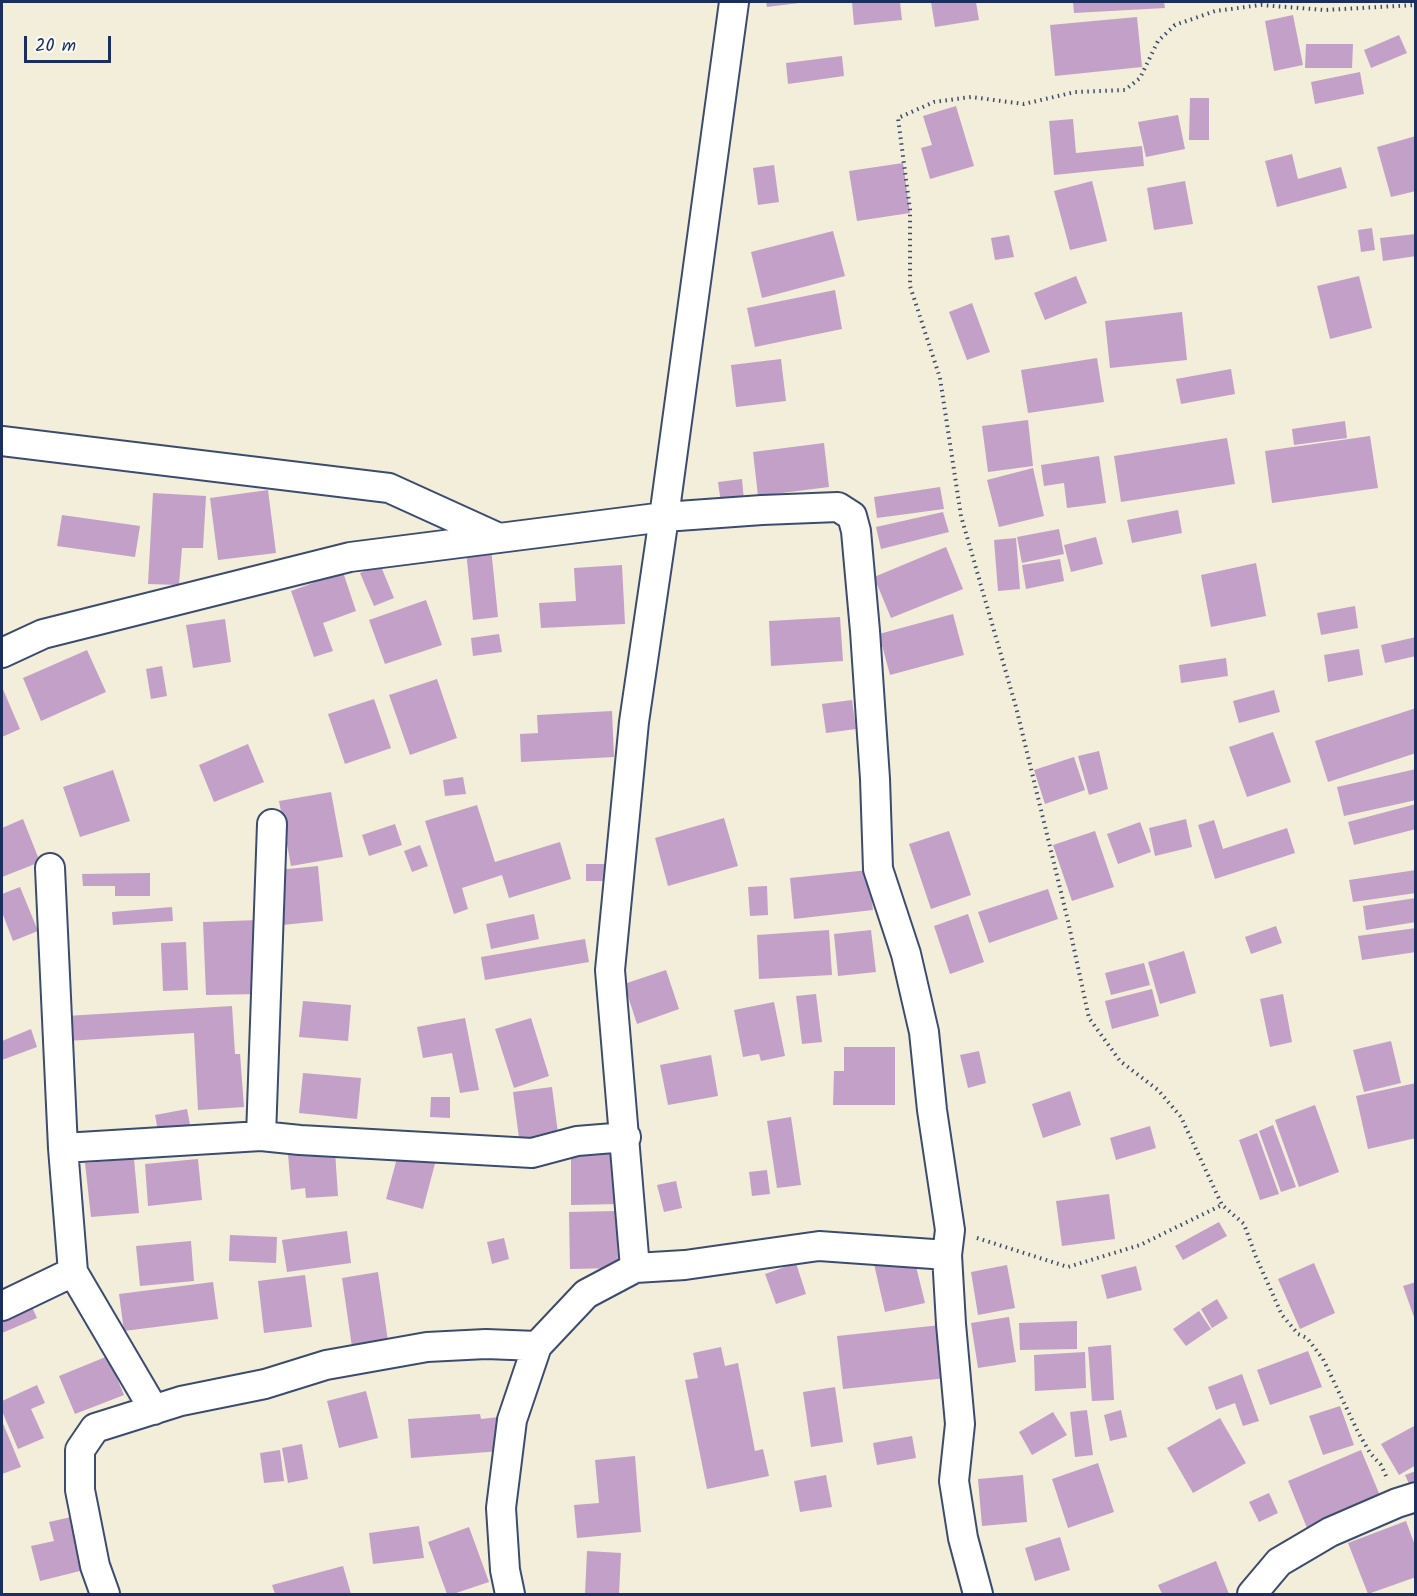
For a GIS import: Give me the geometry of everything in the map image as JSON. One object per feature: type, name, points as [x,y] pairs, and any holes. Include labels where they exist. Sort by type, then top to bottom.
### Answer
[{"type":"street","points":[[635,1268],[626,1137],[610,970],[634,722],[734,2]]},
{"type":"street","points":[[2,441],[389,488],[500,538]]},
{"type":"street","points":[[2,653],[43,634],[350,557],[664,517],[838,507],[852,516],[856,531],[865,631],[879,868],[906,954],[924,1032],[949,1242],[951,1324],[960,1424],[954,1481],[963,1538],[978,1594]]},
{"type":"street","points":[[261,1136],[272,824]]},
{"type":"street","points":[[50,868],[63,1148],[73,1272],[154,1410]]},
{"type":"street","points":[[63,1148],[261,1136],[532,1153],[577,1141],[626,1137]]},
{"type":"street","points":[[510,1594],[505,1570],[501,1508],[512,1420],[537,1346],[586,1294],[635,1268],[724,1260],[772,1251],[819,1246],[949,1242]]},
{"type":"street","points":[[2,1305],[73,1272]]},
{"type":"street","points":[[105,1594],[96,1566],[80,1490],[80,1450],[95,1428],[180,1401],[265,1384],[326,1365],[427,1347],[486,1344],[537,1346]]},
{"type":"street","points":[[1252,1594],[1279,1562],[1330,1532],[1406,1500]]},
{"type":"path","points":[[1406,1500],[1370,1453],[1323,1359],[1307,1338],[1298,1334],[1282,1315],[1256,1257],[1245,1224],[1222,1205],[1181,1117],[1158,1090],[1120,1061],[1089,1017],[1016,707],[961,516],[940,378],[910,286],[910,210],[898,118],[934,102],[971,97],[1024,105],[1075,92],[1125,90],[1140,78],[1158,41],[1175,25],[1215,11],[1261,5],[1325,10],[1416,5]]},
{"type":"path","points":[[949,1242],[1068,1267],[1140,1245],[1222,1205]]},
{"type":"building","points":[[766,2],[799,2],[799,3],[767,7]]},
{"type":"building","points":[[852,2],[900,2],[902,20],[854,25]]},
{"type":"building","points":[[931,2],[976,2],[979,20],[935,27]]},
{"type":"building","points":[[1073,2],[1164,2],[1165,8],[1074,13]]},
{"type":"building","points":[[1293,15],[1303,65],[1274,71],[1265,21]]},
{"type":"building","points":[[1137,17],[1142,67],[1055,76],[1050,25]]},
{"type":"building","points":[[1399,35],[1407,53],[1371,68],[1364,50]]},
{"type":"building","points":[[1306,44],[1353,44],[1352,68],[1305,68]]},
{"type":"building","points":[[842,56],[844,76],[788,84],[786,63]]},
{"type":"building","points":[[1360,72],[1364,94],[1315,104],[1311,82]]},
{"type":"building","points":[[1190,98],[1209,98],[1209,140],[1189,140]]},
{"type":"building","points":[[956,106],[974,166],[930,179],[921,148],[932,145],[923,116]]},
{"type":"building","points":[[1178,115],[1185,149],[1146,157],[1138,122]]},
{"type":"building","points":[[1073,119],[1076,153],[1142,146],[1144,166],[1054,175],[1049,121]]},
{"type":"building","points":[[1416,136],[1416,191],[1391,197],[1377,147]]},
{"type":"building","points":[[1292,154],[1298,179],[1341,167],[1347,188],[1277,207],[1265,161]]},
{"type":"building","points":[[903,163],[910,213],[857,221],[849,171]]},
{"type":"building","points":[[774,165],[779,202],[758,205],[753,168]]},
{"type":"building","points":[[1092,181],[1107,241],[1070,250],[1054,191]]},
{"type":"building","points":[[1185,181],[1193,224],[1154,230],[1147,188]]},
{"type":"building","points":[[1372,228],[1375,250],[1361,252],[1358,230]]},
{"type":"building","points":[[833,231],[845,276],[762,298],[751,252]]},
{"type":"building","points":[[1416,234],[1416,256],[1383,261],[1380,238]]},
{"type":"building","points":[[1009,235],[1014,257],[995,260],[991,238]]},
{"type":"building","points":[[1076,276],[1087,303],[1045,320],[1034,293]]},
{"type":"building","points":[[1359,276],[1372,328],[1330,339],[1317,286]]},
{"type":"building","points":[[835,290],[842,329],[755,347],[747,308]]},
{"type":"building","points":[[972,303],[990,352],[967,360],[949,312]]},
{"type":"building","points":[[1182,312],[1187,360],[1110,368],[1105,321]]},
{"type":"building","points":[[1097,358],[1104,402],[1028,413],[1021,370]]},
{"type":"building","points":[[781,359],[786,401],[736,407],[731,365]]},
{"type":"building","points":[[1231,369],[1235,394],[1181,404],[1176,379]]},
{"type":"building","points":[[1028,420],[1033,466],[988,472],[982,426]]},
{"type":"building","points":[[1345,421],[1347,438],[1294,445],[1292,429]]},
{"type":"building","points":[[1370,436],[1378,488],[1272,503],[1265,451]]},
{"type":"building","points":[[1227,438],[1235,484],[1121,502],[1114,456]]},
{"type":"building","points":[[824,443],[829,487],[758,496],[753,452]]},
{"type":"building","points":[[1099,456],[1106,503],[1067,508],[1064,483],[1044,486],[1041,465]]},
{"type":"building","points":[[1033,468],[1044,516],[999,527],[987,480]]},
{"type":"building","points":[[742,479],[744,501],[721,503],[718,482]]},
{"type":"building","points":[[940,487],[944,509],[877,518],[874,497]]},
{"type":"building","points":[[268,490],[276,553],[218,560],[210,498]]},
{"type":"building","points":[[153,493],[206,496],[203,548],[182,548],[179,585],[148,584]]},
{"type":"building","points":[[1178,510],[1182,533],[1132,543],[1127,520]]},
{"type":"building","points":[[943,512],[949,532],[881,549],[876,527]]},
{"type":"building","points":[[62,515],[140,526],[135,557],[57,546]]},
{"type":"building","points":[[1059,529],[1064,554],[1022,563],[1017,537]]},
{"type":"building","points":[[1096,537],[1103,564],[1071,572],[1064,545]]},
{"type":"building","points":[[1016,538],[1020,589],[998,591],[994,540]]},
{"type":"building","points":[[946,547],[963,589],[891,618],[874,577]]},
{"type":"building","points":[[491,548],[498,617],[473,620],[466,551]]},
{"type":"building","points":[[1060,559],[1064,581],[1026,589],[1022,565]]},
{"type":"building","points":[[1256,563],[1266,616],[1211,627],[1201,575]]},
{"type":"building","points":[[380,564],[394,598],[374,606],[360,573]]},
{"type":"building","points":[[622,565],[625,624],[541,628],[539,603],[576,601],[574,568]]},
{"type":"building","points":[[343,572],[356,611],[323,623],[333,651],[314,657],[291,591]]},
{"type":"building","points":[[426,600],[442,645],[385,664],[369,620]]},
{"type":"building","points":[[1355,606],[1358,628],[1321,635],[1317,613]]},
{"type":"building","points":[[953,614],[964,655],[890,675],[879,634]]},
{"type":"building","points":[[840,617],[843,661],[771,666],[769,621]]},
{"type":"building","points":[[225,619],[231,662],[193,668],[186,625]]},
{"type":"building","points":[[499,634],[502,652],[473,656],[471,638]]},
{"type":"building","points":[[1416,637],[1416,656],[1385,663],[1381,645]]},
{"type":"building","points":[[1359,649],[1363,675],[1328,682],[1324,655]]},
{"type":"building","points":[[87,650],[106,692],[41,721],[23,678]]},
{"type":"building","points":[[1226,658],[1228,676],[1181,683],[1179,665]]},
{"type":"building","points":[[162,666],[167,696],[151,699],[146,669]]},
{"type":"building","points":[[437,679],[457,738],[410,755],[389,695]]},
{"type":"building","points":[[2,687],[20,729],[2,737]]},
{"type":"building","points":[[1274,690],[1280,712],[1239,723],[1233,701]]},
{"type":"building","points":[[374,699],[391,748],[345,764],[328,714]]},
{"type":"building","points":[[852,700],[856,729],[826,733],[822,704]]},
{"type":"building","points":[[1416,708],[1416,753],[1328,782],[1315,741]]},
{"type":"building","points":[[612,711],[614,757],[521,762],[520,734],[538,733],[537,715]]},
{"type":"building","points":[[1273,732],[1291,782],[1247,797],[1229,747]]},
{"type":"building","points":[[248,744],[264,782],[214,802],[199,765]]},
{"type":"building","points":[[1099,751],[1108,789],[1089,795],[1078,756]]},
{"type":"building","points":[[1074,757],[1085,790],[1045,804],[1034,770]]},
{"type":"building","points":[[1416,769],[1416,800],[1344,816],[1337,787]]},
{"type":"building","points":[[113,770],[130,821],[80,837],[63,787]]},
{"type":"building","points":[[463,777],[466,794],[445,796],[443,780]]},
{"type":"building","points":[[331,792],[343,857],[291,866],[279,801]]},
{"type":"building","points":[[1416,804],[1416,829],[1354,845],[1348,822]]},
{"type":"building","points":[[477,805],[495,862],[560,842],[571,879],[509,898],[502,875],[462,888],[468,909],[454,914],[425,821]]},
{"type":"building","points":[[724,818],[738,866],[668,886],[655,838]]},
{"type":"building","points":[[23,819],[40,862],[2,877],[2,828]]},
{"type":"building","points":[[1186,819],[1192,847],[1155,856],[1149,828]]},
{"type":"building","points":[[1214,820],[1223,849],[1287,828],[1295,853],[1215,879],[1198,825]]},
{"type":"building","points":[[1140,822],[1151,852],[1118,864],[1107,834]]},
{"type":"building","points":[[395,824],[402,845],[369,856],[362,835]]},
{"type":"building","points":[[949,831],[971,895],[931,909],[909,844]]},
{"type":"building","points":[[1095,831],[1114,887],[1072,901],[1053,845]]},
{"type":"building","points":[[420,845],[428,866],[412,872],[404,851]]},
{"type":"building","points":[[586,864],[608,864],[608,881],[586,881]]},
{"type":"building","points":[[318,866],[323,921],[282,925],[278,870]]},
{"type":"building","points":[[869,870],[873,910],[794,919],[790,878]]},
{"type":"building","points":[[1416,870],[1416,893],[1353,902],[1349,880]]},
{"type":"building","points":[[150,873],[150,896],[115,896],[115,886],[83,886],[82,874]]},
{"type":"building","points":[[767,886],[768,915],[750,916],[748,887]]},
{"type":"building","points":[[20,887],[38,931],[13,941],[2,912],[2,894]]},
{"type":"building","points":[[1048,889],[1058,919],[989,943],[978,912]]},
{"type":"building","points":[[1416,898],[1416,922],[1366,930],[1363,906]]},
{"type":"building","points":[[172,907],[173,921],[113,925],[112,912]]},
{"type":"building","points":[[534,914],[539,939],[491,949],[486,924]]},
{"type":"building","points":[[968,914],[984,962],[950,974],[934,926]]},
{"type":"building","points":[[258,920],[260,994],[206,995],[203,922]]},
{"type":"building","points":[[1276,926],[1282,943],[1251,954],[1245,937]]},
{"type":"building","points":[[1416,928],[1416,952],[1362,960],[1358,936]]},
{"type":"building","points":[[829,930],[832,975],[759,979],[757,935]]},
{"type":"building","points":[[871,930],[876,972],[838,976],[834,934]]},
{"type":"building","points":[[585,939],[589,962],[485,980],[481,957]]},
{"type":"building","points":[[186,942],[188,990],[163,991],[161,943]]},
{"type":"building","points":[[1184,951],[1196,993],[1160,1004],[1148,962]]},
{"type":"building","points":[[1144,963],[1150,985],[1111,995],[1105,973]]},
{"type":"building","points":[[666,970],[679,1009],[637,1024],[624,984]]},
{"type":"building","points":[[1152,989],[1159,1016],[1112,1029],[1105,1001]]},
{"type":"building","points":[[816,994],[822,1042],[802,1044],[796,996]]},
{"type":"building","points":[[1283,994],[1292,1042],[1270,1047],[1260,999]]},
{"type":"building","points":[[303,1001],[351,1005],[348,1041],[299,1037]]},
{"type":"building","points":[[774,1002],[785,1056],[761,1061],[759,1054],[743,1057],[734,1010]]},
{"type":"building","points":[[232,1006],[235,1054],[240,1054],[244,1107],[198,1110],[194,1033],[67,1041],[66,1016]]},
{"type":"building","points":[[465,1018],[479,1090],[460,1093],[452,1053],[423,1058],[417,1027]]},
{"type":"building","points":[[531,1018],[549,1076],[514,1088],[495,1029]]},
{"type":"building","points":[[31,1029],[37,1047],[2,1060],[2,1041]]},
{"type":"building","points":[[1391,1041],[1401,1083],[1364,1092],[1353,1050]]},
{"type":"building","points":[[844,1047],[895,1047],[895,1105],[833,1105],[834,1071],[844,1071]]},
{"type":"building","points":[[979,1051],[986,1083],[968,1088],[960,1055]]},
{"type":"building","points":[[711,1055],[718,1096],[668,1105],[660,1065]]},
{"type":"building","points":[[303,1073],[361,1078],[357,1119],[299,1113]]},
{"type":"building","points":[[1416,1083],[1416,1138],[1368,1149],[1356,1096]]},
{"type":"building","points":[[552,1087],[559,1141],[520,1146],[513,1092]]},
{"type":"building","points":[[1070,1091],[1081,1125],[1043,1138],[1032,1104]]},
{"type":"building","points":[[431,1097],[450,1097],[450,1118],[430,1117]]},
{"type":"building","points":[[1315,1105],[1339,1172],[1299,1187],[1275,1120]]},
{"type":"building","points":[[187,1109],[190,1125],[158,1131],[155,1115]]},
{"type":"building","points":[[791,1117],[801,1185],[777,1188],[767,1121]]},
{"type":"building","points":[[1273,1125],[1296,1187],[1281,1192],[1259,1131]]},
{"type":"building","points":[[1150,1126],[1156,1148],[1116,1160],[1110,1138]]},
{"type":"building","points":[[1257,1133],[1279,1194],[1260,1200],[1239,1140]]},
{"type":"building","points":[[619,1146],[620,1204],[571,1205],[571,1147]]},
{"type":"building","points":[[400,1147],[437,1156],[423,1209],[386,1199]]},
{"type":"building","points":[[335,1151],[338,1196],[306,1198],[305,1188],[291,1190],[288,1154]]},
{"type":"building","points":[[134,1159],[139,1213],[91,1217],[85,1163]]},
{"type":"building","points":[[198,1159],[202,1200],[148,1206],[145,1164]]},
{"type":"building","points":[[767,1170],[770,1194],[752,1196],[749,1172]]},
{"type":"building","points":[[676,1181],[682,1208],[664,1212],[657,1185]]},
{"type":"building","points":[[1109,1194],[1115,1239],[1062,1246],[1056,1201]]},
{"type":"building","points":[[617,1211],[618,1268],[570,1269],[569,1212]]},
{"type":"building","points":[[1219,1222],[1227,1236],[1183,1260],[1175,1246]]},
{"type":"building","points":[[347,1231],[351,1263],[287,1272],[282,1240]]},
{"type":"building","points":[[230,1235],[277,1237],[276,1263],[229,1261]]},
{"type":"building","points":[[504,1238],[509,1259],[492,1264],[487,1242]]},
{"type":"building","points":[[191,1241],[194,1281],[140,1286],[136,1246]]},
{"type":"building","points":[[913,1254],[925,1303],[885,1312],[874,1264]]},
{"type":"building","points":[[796,1263],[806,1294],[776,1304],[765,1274]]},
{"type":"building","points":[[1314,1263],[1335,1313],[1300,1329],[1278,1279]]},
{"type":"building","points":[[1007,1265],[1015,1308],[978,1315],[971,1272]]},
{"type":"building","points":[[1136,1266],[1142,1290],[1107,1299],[1101,1275]]},
{"type":"building","points":[[378,1272],[389,1348],[353,1354],[342,1278]]},
{"type":"building","points":[[305,1275],[312,1327],[264,1333],[258,1281]]},
{"type":"building","points":[[213,1282],[218,1319],[124,1331],[119,1294]]},
{"type":"building","points":[[1416,1282],[1416,1320],[1415,1320],[1403,1286]]},
{"type":"building","points":[[28,1298],[37,1318],[2,1333],[2,1309]]},
{"type":"building","points":[[1217,1299],[1228,1318],[1212,1328],[1201,1309]]},
{"type":"building","points":[[1199,1311],[1211,1329],[1186,1346],[1173,1329]]},
{"type":"building","points":[[1009,1317],[1016,1362],[978,1368],[971,1323]]},
{"type":"building","points":[[1077,1321],[1077,1349],[1020,1350],[1019,1323]]},
{"type":"building","points":[[941,1325],[947,1378],[843,1389],[837,1336]]},
{"type":"building","points":[[1111,1345],[1114,1400],[1092,1401],[1088,1347]]},
{"type":"building","points":[[721,1347],[725,1366],[738,1363],[755,1451],[763,1449],[769,1476],[707,1489],[685,1380],[698,1378],[693,1353]]},
{"type":"building","points":[[1308,1351],[1322,1387],[1270,1405],[1257,1370]]},
{"type":"building","points":[[1085,1352],[1086,1388],[1035,1391],[1034,1355]]},
{"type":"building","points":[[108,1356],[124,1395],[75,1414],[59,1376]]},
{"type":"building","points":[[1242,1374],[1259,1421],[1243,1426],[1235,1403],[1216,1410],[1208,1387]]},
{"type":"building","points":[[37,1385],[45,1403],[31,1409],[44,1438],[18,1449],[2,1411],[2,1401]]},
{"type":"building","points":[[835,1387],[843,1442],[811,1447],[803,1392]]},
{"type":"building","points":[[366,1391],[378,1438],[339,1448],[327,1401]]},
{"type":"building","points":[[1340,1406],[1354,1445],[1323,1455],[1309,1416]]},
{"type":"building","points":[[1087,1410],[1093,1455],[1075,1457],[1070,1412]]},
{"type":"building","points":[[1121,1410],[1127,1437],[1110,1441],[1104,1415]]},
{"type":"building","points":[[1053,1412],[1067,1435],[1032,1455],[1019,1432]]},
{"type":"building","points":[[480,1414],[481,1419],[499,1417],[501,1451],[411,1458],[408,1419]]},
{"type":"building","points":[[1220,1418],[1246,1463],[1193,1493],[1167,1448]]},
{"type":"building","points":[[2,1421],[21,1467],[2,1474]]},
{"type":"building","points":[[1416,1425],[1416,1465],[1399,1475],[1381,1444]]},
{"type":"building","points":[[912,1436],[916,1458],[877,1465],[873,1443]]},
{"type":"building","points":[[302,1444],[308,1479],[288,1483],[282,1448]]},
{"type":"building","points":[[280,1450],[284,1481],[264,1483],[260,1453]]},
{"type":"building","points":[[1361,1450],[1381,1498],[1307,1528],[1288,1481]]},
{"type":"building","points":[[635,1456],[641,1532],[577,1538],[574,1505],[599,1503],[595,1460]]},
{"type":"building","points":[[1098,1463],[1114,1512],[1068,1528],[1052,1479]]},
{"type":"building","points":[[1416,1471],[1416,1483],[1410,1486],[1405,1475]]},
{"type":"building","points":[[826,1475],[832,1507],[800,1512],[794,1481]]},
{"type":"building","points":[[1023,1475],[1027,1522],[982,1526],[978,1479]]},
{"type":"building","points":[[1269,1493],[1278,1513],[1259,1522],[1249,1502]]},
{"type":"building","points":[[71,1517],[84,1570],[40,1581],[31,1546],[54,1541],[49,1522]]},
{"type":"building","points":[[1406,1521],[1416,1548],[1416,1577],[1368,1594],[1348,1543]]},
{"type":"building","points":[[419,1526],[424,1558],[373,1564],[369,1533]]},
{"type":"building","points":[[469,1527],[489,1582],[447,1594],[428,1542]]},
{"type":"building","points":[[1060,1537],[1070,1570],[1035,1581],[1025,1548]]},
{"type":"building","points":[[587,1551],[621,1553],[619,1594],[585,1594]]},
{"type":"building","points":[[1216,1561],[1229,1594],[1162,1594],[1158,1585]]},
{"type":"building","points":[[343,1566],[351,1594],[275,1594],[272,1585]]}]
